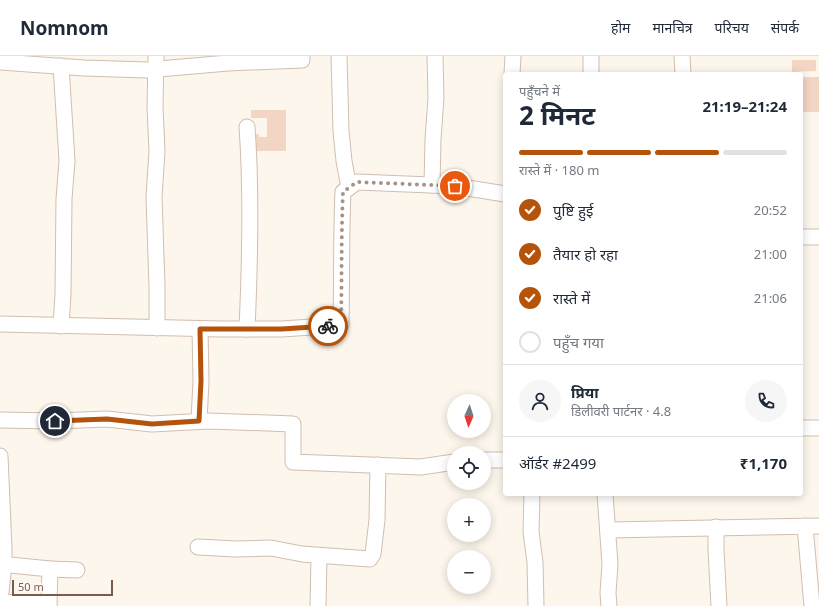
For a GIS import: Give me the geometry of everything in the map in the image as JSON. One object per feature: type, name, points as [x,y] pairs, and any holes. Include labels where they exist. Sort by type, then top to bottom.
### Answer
[{"type":"street","points":[[0,62],[61,66],[156,63],[228,63],[302,60],[302,56]]},
{"type":"street","points":[[339,56],[341,131],[349,188]]},
{"type":"street","points":[[432,184],[432,139],[436,98],[435,56]]},
{"type":"street","points":[[512,72],[513,56]]},
{"type":"street","points":[[591,56],[592,72]]},
{"type":"street","points":[[682,56],[683,72]]},
{"type":"street","points":[[156,63],[155,107],[157,151],[154,197],[157,328]]},
{"type":"street","points":[[61,66],[67,161],[64,198],[63,294],[61,326]]},
{"type":"street","points":[[247,127],[249,154],[249,205],[247,329]]},
{"type":"street","points":[[0,324],[200,329],[282,329],[341,325],[341,226],[343,192],[357,182],[432,184],[503,194]]},
{"type":"street","points":[[803,237],[819,237]]},
{"type":"street","points":[[199,421],[201,381],[200,329]]},
{"type":"street","points":[[0,420],[55,421],[107,419],[152,424],[199,421],[293,424],[293,462],[421,467],[447,463]]},
{"type":"street","points":[[803,428],[819,428]]},
{"type":"street","points":[[0,456],[2,564],[0,602],[49,605],[50,569]]},
{"type":"street","points":[[491,460],[503,460]]},
{"type":"street","points":[[198,547],[236,549],[271,548],[319,556],[370,559],[373,554],[377,520],[378,465]]},
{"type":"street","points":[[532,496],[531,532],[535,562],[536,606]]},
{"type":"street","points":[[605,496],[610,564],[608,593],[609,606]]},
{"type":"street","points":[[608,530],[812,526],[812,606]]},
{"type":"street","points":[[716,527],[719,606]]},
{"type":"street","points":[[318,606],[319,556]]},
{"type":"street","points":[[2,564],[77,570]]},
{"type":"building","points":[[792,60],[816,60],[816,71],[792,72]]},
{"type":"building","points":[[803,77],[819,77],[819,112],[803,112]]},
{"type":"building","points":[[251,110],[286,110],[286,151],[249,151],[249,134],[259,134],[259,137],[267,137],[267,118],[251,118]]},
{"type":"way so far","points":[[328,326],[341,325],[341,226],[343,192],[357,182],[455,186]]},
{"type":"route","points":[[55,421],[107,419],[152,424],[199,421],[201,381],[200,329],[282,329],[328,326]]}]
